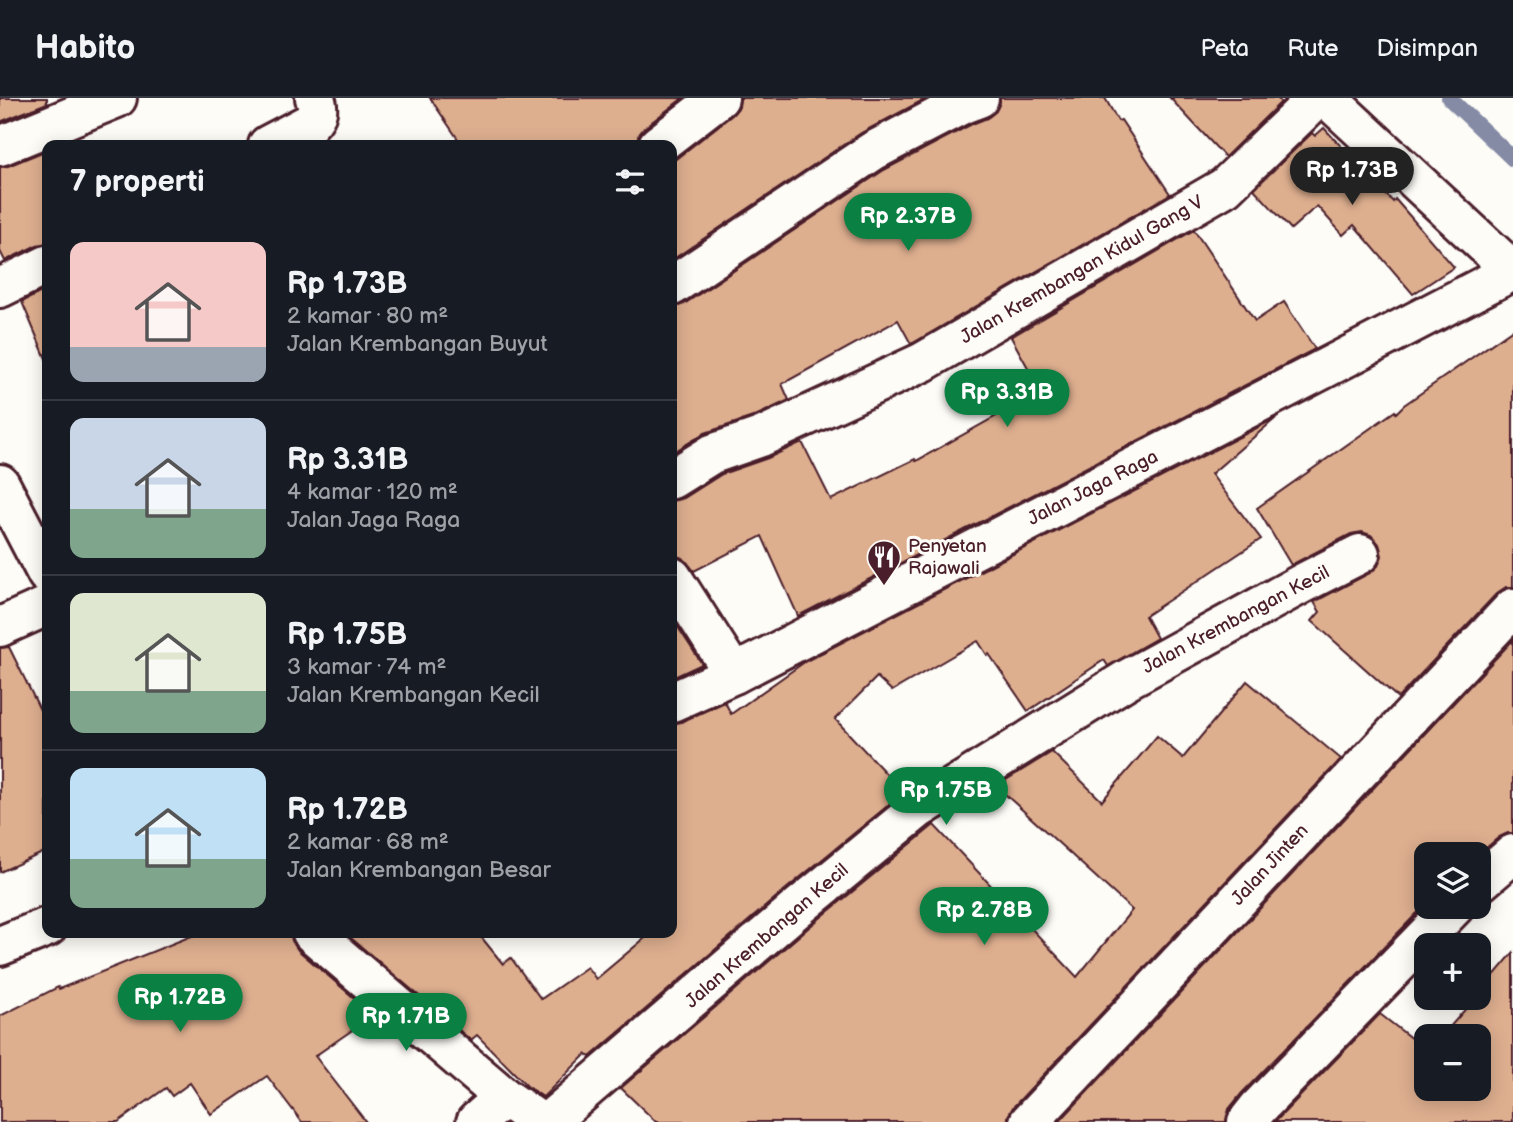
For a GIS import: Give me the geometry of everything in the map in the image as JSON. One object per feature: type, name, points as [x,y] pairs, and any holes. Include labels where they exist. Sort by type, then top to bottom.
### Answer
[{"type":"street","points":[[0,146],[117,98]]},
{"type":"street","points":[[278,140],[310,123],[317,114],[316,98]]},
{"type":"street","points":[[665,140],[719,98]]},
{"type":"street","points":[[677,283],[873,151],[979,98]]},
{"type":"street","name":"Jalan Krembangan Kidul Gang V","points":[[677,476],[712,454],[761,437],[923,362],[1225,187],[1317,98]]},
{"type":"street","points":[[1327,98],[1513,271]]},
{"type":"street","points":[[0,288],[42,267]]},
{"type":"street","name":"Jalan Jaga Raga","points":[[677,700],[734,674],[1513,271]]},
{"type":"street","points":[[0,484],[42,564]]},
{"type":"street","name":"Jalan Krembangan Kecil","points":[[548,1122],[794,911],[918,809],[1126,680],[1360,554]]},
{"type":"street","points":[[677,585],[734,674]]},
{"type":"street","points":[[0,626],[42,608]]},
{"type":"street","name":"Jalan Jinten","points":[[1029,1122],[1513,608]]},
{"type":"street","points":[[1491,873],[1513,855]]},
{"type":"street","points":[[1247,1122],[1442,919]]},
{"type":"street","points":[[0,946],[42,929]]},
{"type":"street","points":[[318,938],[504,1097],[540,1122]]},
{"type":"street","points":[[476,1122],[504,1097]]},
{"type":"building","points":[[0,98],[47,98],[47,103],[0,122]]},
{"type":"building","points":[[430,98],[683,98],[644,128],[638,140],[459,140]]},
{"type":"building","points":[[740,98],[927,98],[861,133],[677,257],[677,158],[739,107]]},
{"type":"building","points":[[1000,98],[1105,98],[1118,121],[1121,120],[1170,194],[911,344],[898,320],[782,384],[789,400],[753,417],[705,433],[677,450],[677,306],[884,170],[987,118],[996,111]]},
{"type":"building","points":[[1170,98],[1277,98],[1281,102],[1225,157]]},
{"type":"building","points":[[1324,128],[1393,202],[1395,199],[1454,267],[1413,294],[1354,225],[1343,235],[1317,206],[1291,229],[1254,189],[1312,133],[1315,136]]},
{"type":"building","points":[[42,152],[42,244],[5,261],[0,251],[0,167]]},
{"type":"building","points":[[1194,230],[1255,321],[1284,302],[1315,349],[798,616],[762,536],[694,571],[683,558],[677,556],[677,500],[722,474],[768,458],[802,442],[831,500],[915,459],[916,461],[1041,391],[1011,337]]},
{"type":"building","points":[[42,292],[42,349],[22,302]]},
{"type":"building","points":[[1513,329],[1513,587],[1506,587],[1497,593],[1398,698],[1312,621],[1320,612],[1314,602],[1370,573],[1378,566],[1382,556],[1379,544],[1371,535],[1362,532],[1351,534],[1291,565],[1257,508]]},
{"type":"building","points":[[1276,418],[1211,474],[1261,539],[1145,616],[1157,638],[1108,666],[1104,660],[1028,711],[978,641],[892,691],[877,677],[835,719],[902,794],[780,894],[590,1057],[586,1054],[543,1097],[527,1086],[477,1035],[471,1040],[461,1032],[437,1000],[431,1006],[351,938],[482,938],[503,964],[511,958],[541,999],[587,967],[596,979],[645,938],[677,938],[677,723],[725,702],[731,714],[806,661]]},
{"type":"building","points":[[677,626],[702,664],[677,676]]},
{"type":"building","points":[[1513,640],[1513,833],[1499,837],[1491,844],[1414,842],[1414,916],[1242,1093],[1229,1109],[1226,1122],[1059,1122]]},
{"type":"building","points":[[9,647],[42,714],[42,853],[0,872],[0,648]]},
{"type":"building","points":[[1247,681],[1341,759],[1013,1107],[1008,1122],[656,1122],[621,1088],[808,928],[934,825],[1077,977],[1132,910],[996,786],[1052,752],[1102,801],[1157,736],[1183,758]]},
{"type":"building","points":[[186,938],[292,938],[298,950],[374,1015],[315,1056],[366,1122],[302,1122],[267,1076],[211,1114],[190,1083],[172,1096],[166,1088],[118,1122],[0,1122],[0,1016],[58,987],[59,989]]},
{"type":"building","points":[[1513,953],[1513,1122],[1275,1122],[1380,1014],[1414,1041],[1414,1101],[1491,1101],[1491,1024],[1452,1024],[1465,1010],[1491,1010],[1491,979]]},
{"type":"waterway","points":[[1449,98],[1513,159]]},
{"type":"place","name":"Penyetan Rajawali","points":[[884,587]]}]
